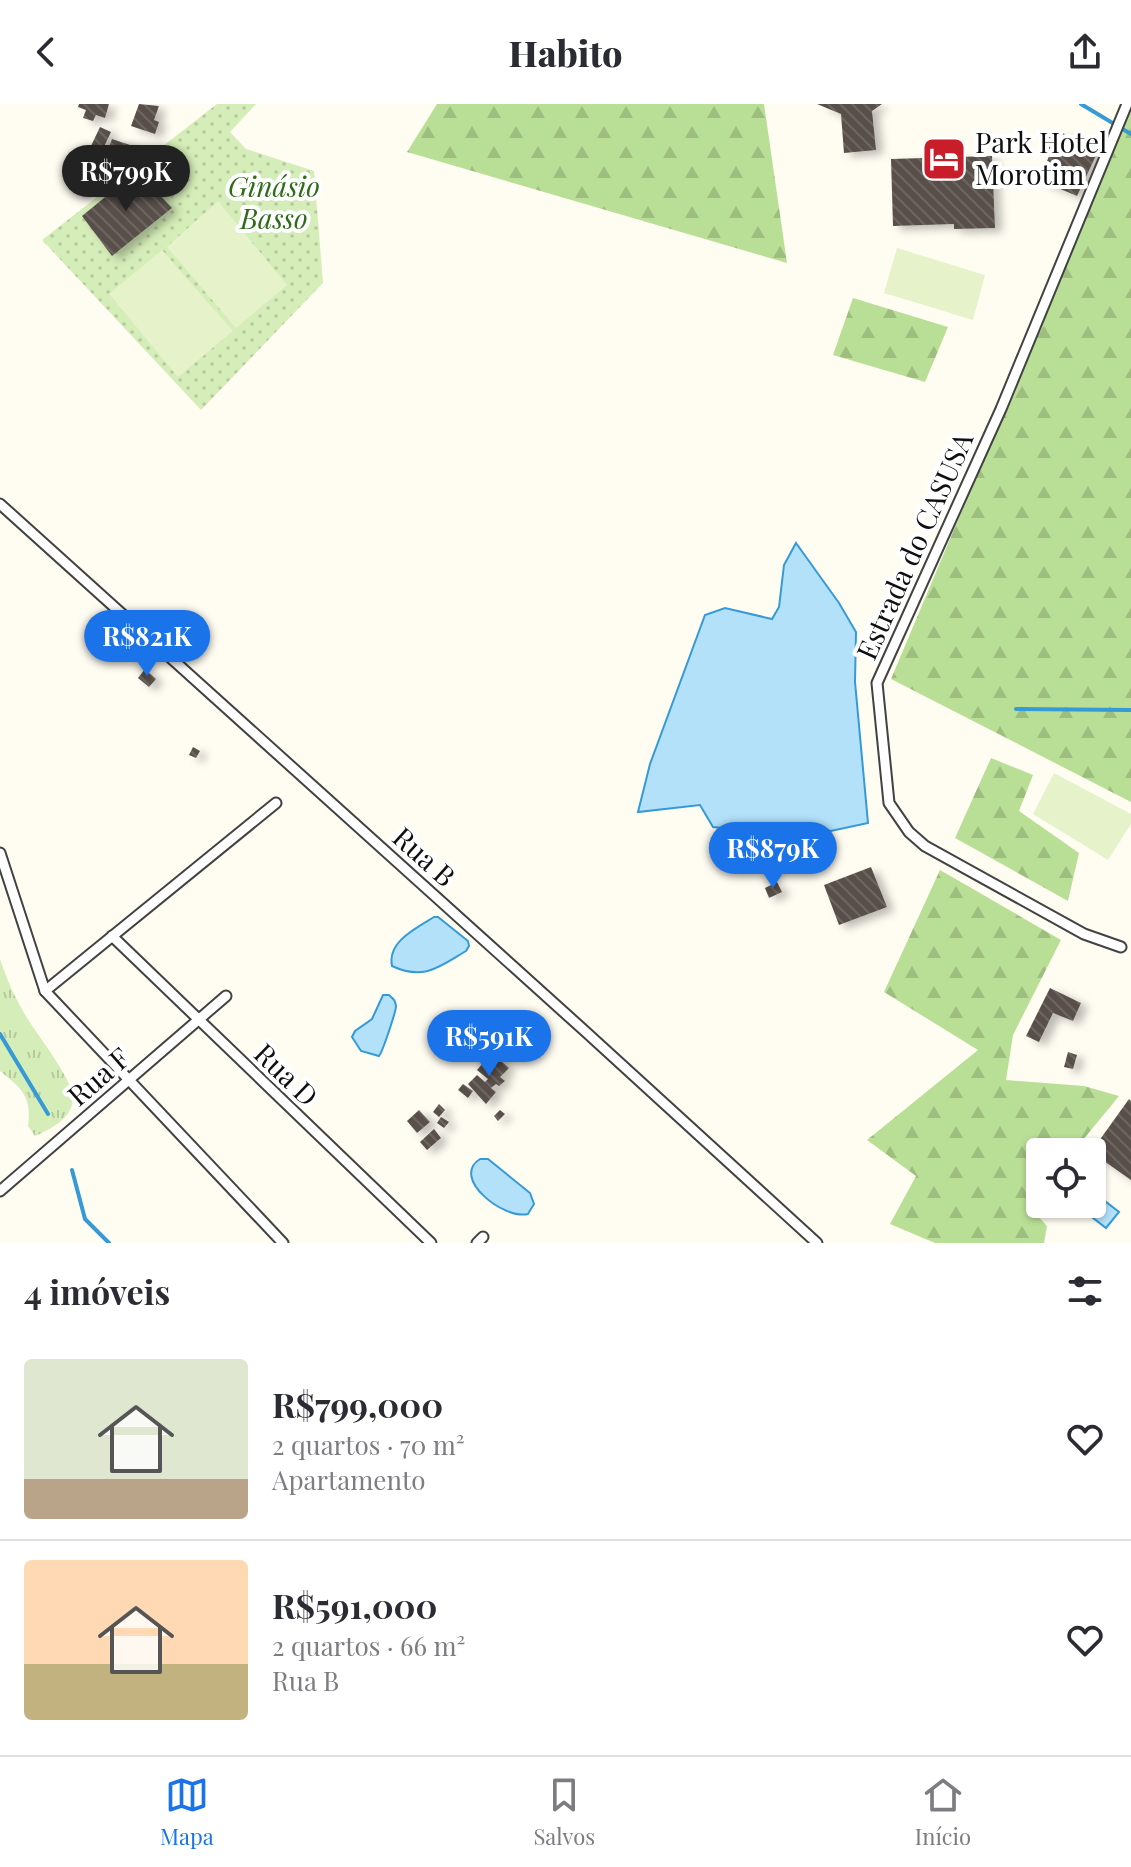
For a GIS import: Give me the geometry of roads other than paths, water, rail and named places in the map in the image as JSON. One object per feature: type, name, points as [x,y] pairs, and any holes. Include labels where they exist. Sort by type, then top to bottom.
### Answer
[{"type":"street","name":"Estrada do CASUSA","points":[[1121,947],[1084,934],[925,846],[909,832],[889,803],[877,683],[1001,409],[1127,104]]},
{"type":"street","name":"Rua B","points":[[1,504],[817,1243]]},
{"type":"street","points":[[45,991],[276,803]]},
{"type":"street","points":[[0,853],[45,991],[283,1243]]},
{"type":"street","name":"Rua D","points":[[112,936],[431,1243]]},
{"type":"street","name":"Rua F","points":[[0,1191],[226,996]]},
{"type":"water","points":[[796,543],[856,632],[855,682],[868,823],[803,837],[713,827],[700,805],[638,812],[650,764],[705,615],[725,608],[772,619],[779,607],[784,565]]},
{"type":"water","points":[[434,917],[468,941],[466,951],[439,967],[422,972],[392,966],[398,943]]},
{"type":"water","points":[[383,995],[389,995],[396,1006],[379,1056],[361,1051],[352,1037],[355,1031],[372,1019]]},
{"type":"water","points":[[480,1159],[488,1159],[530,1193],[534,1204],[528,1214],[506,1211],[484,1196],[471,1176],[472,1167]]},
{"type":"water","points":[[1106,1202],[1119,1212],[1106,1228],[1093,1218],[1106,1218]]},
{"type":"waterway","points":[[1081,104],[1131,134]]},
{"type":"waterway","points":[[1016,709],[1131,710]]},
{"type":"waterway","points":[[0,1034],[48,1114]]},
{"type":"waterway","points":[[72,1170],[85,1219],[109,1243]]},
{"type":"place","name":"Park Hotel Morotim","points":[[944,159]]},
{"type":"park label","name":"Ginásio Basso","points":[[274,203]]}]
